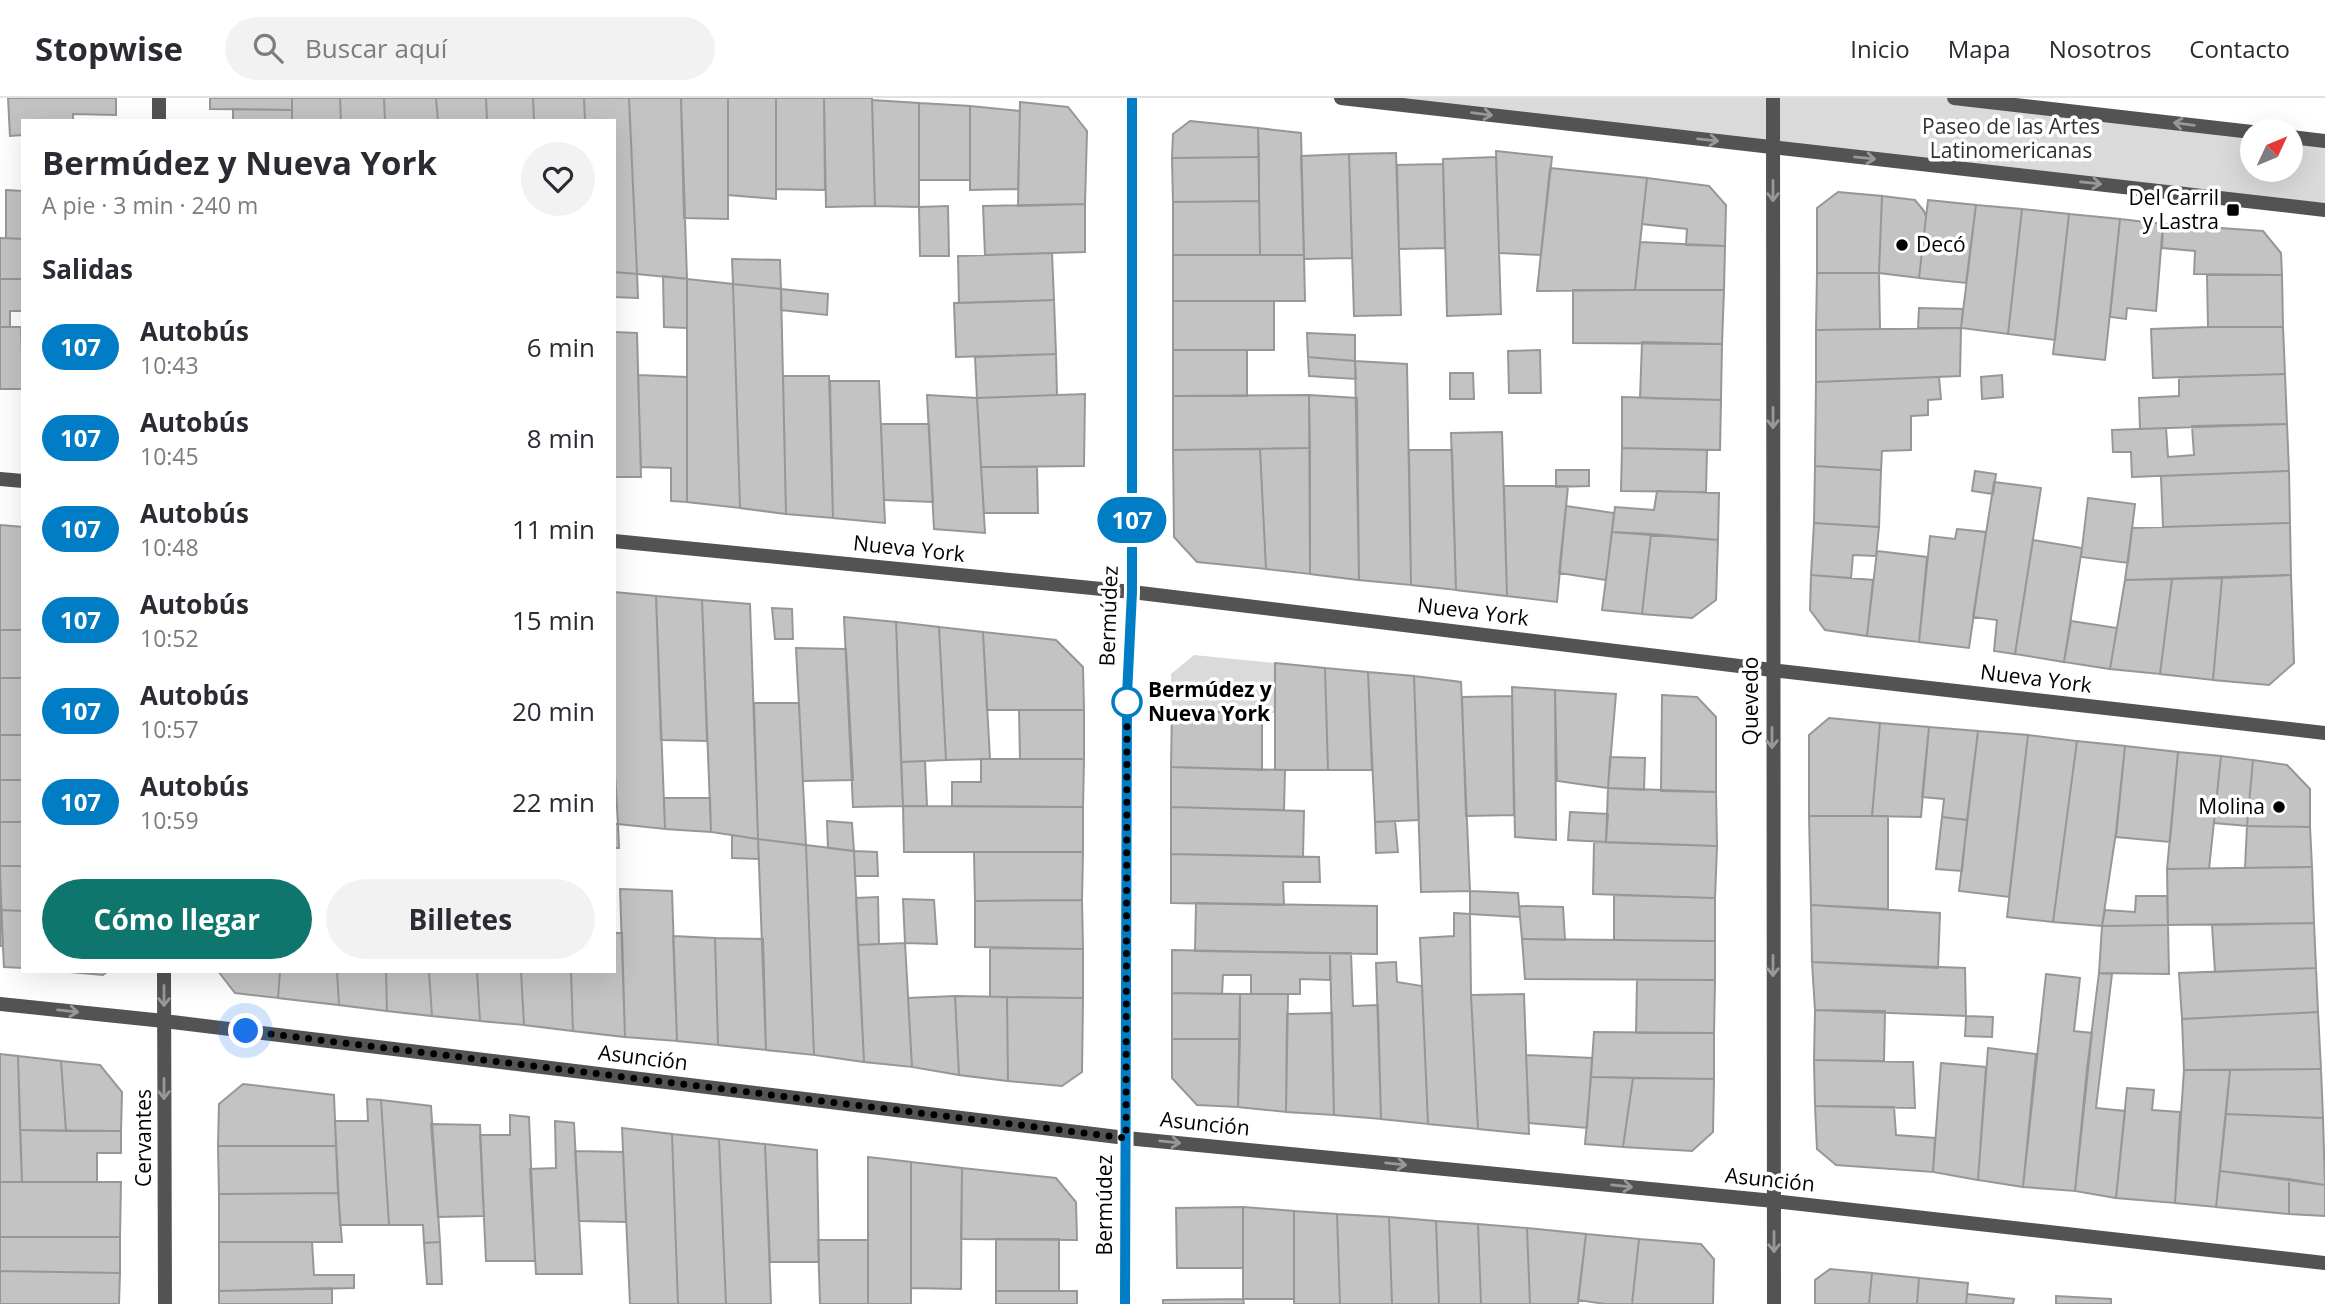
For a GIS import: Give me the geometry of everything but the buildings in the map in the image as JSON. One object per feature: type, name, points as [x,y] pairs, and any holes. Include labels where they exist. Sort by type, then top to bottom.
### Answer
[{"type":"street","points":[[159,98],[159,119]]},
{"type":"street","name":"Bermúdez","points":[[1125,1304],[1127,695],[1132,592],[1132,98]]},
{"type":"street","points":[[1341,98],[2325,210]]},
{"type":"street","name":"Quevedo","points":[[1773,98],[1774,1304]]},
{"type":"street","points":[[1954,98],[2240,131]]},
{"type":"street","points":[[2303,138],[2325,141]]},
{"type":"street","points":[[0,479],[21,481]]},
{"type":"street","name":"Nueva York","points":[[616,541],[1132,592],[1772,670],[2325,733]]},
{"type":"street","name":"Cervantes","points":[[164,973],[165,1304]]},
{"type":"street","name":"Asunción","points":[[0,1004],[164,1021],[1126,1138],[1774,1201],[2325,1263]]},
{"type":"green space","name":"Paseo de las Artes Latinomericanas","points":[[1341,98],[1954,98],[2240,131],[2240,182],[2303,182],[2303,138],[2325,141],[2325,210]]},
{"type":"green space","points":[[1194,655],[1275,663],[1275,713],[1172,711],[1171,674]]},
{"type":"bus line","name":"107","points":[[1125,1304],[1127,695],[1132,592],[1132,98]]},
{"type":"place","name":"Del Carril y Lastra","points":[[2233,210]]},
{"type":"place","name":"Decó","points":[[1902,245]]},
{"type":"place","name":"Bermúdez y Nueva York","points":[[1127,702]]},
{"type":"place","name":"Molina","points":[[2279,807]]},
{"type":"route","points":[[246,1031],[1126,1138],[1127,695],[1127,702]]}]
